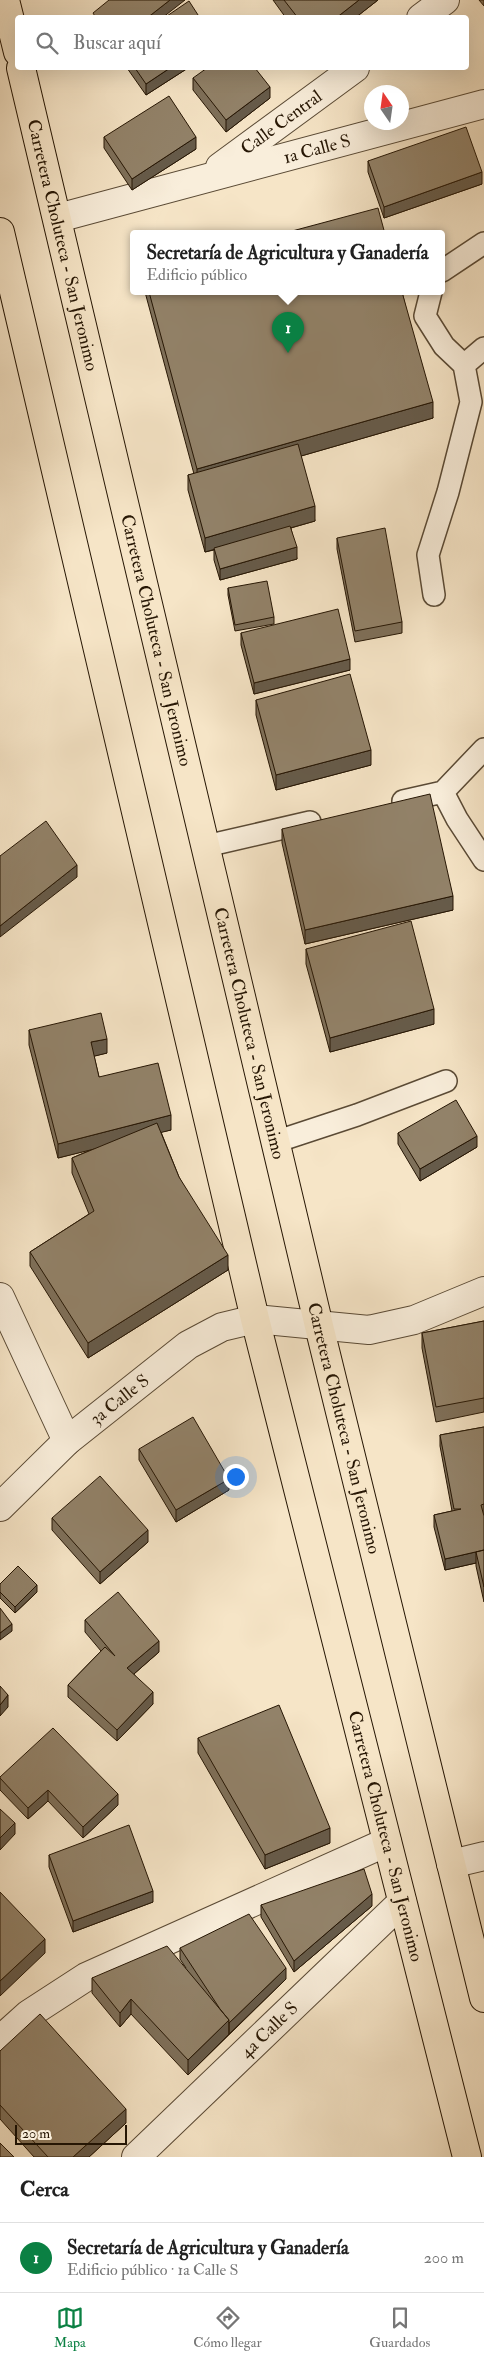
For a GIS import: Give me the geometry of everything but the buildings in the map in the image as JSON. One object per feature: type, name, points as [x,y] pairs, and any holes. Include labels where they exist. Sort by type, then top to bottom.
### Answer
[{"type":"highway","points":[[5,0],[15,40]]},
{"type":"highway","name":"Carretera Choluteca - San Jeronimo","points":[[21,70],[319,1326],[484,1998]]},
{"type":"highway","name":"Carretera Choluteca - San Jeronimo","points":[[0,232],[255,1319],[467,2157]]},
{"type":"street","points":[[426,15],[445,0]]},
{"type":"street","name":"Calle Central","points":[[206,176],[352,70]]},
{"type":"street","name":"1a Calle S","points":[[58,218],[206,176],[484,104]]},
{"type":"street","points":[[319,1326],[369,1330],[414,1320],[484,1291]]},
{"type":"street","points":[[0,1297],[67,1440]]},
{"type":"street","name":"3a Calle S","points":[[0,1507],[67,1440],[188,1345],[222,1327],[255,1319],[319,1326]]},
{"type":"street","points":[[0,2040],[29,2014],[86,1977],[387,1842]]},
{"type":"street","points":[[450,1864],[484,1856]]},
{"type":"street","name":"4a Calle S","points":[[136,2157],[402,1902]]},
{"type":"lane","points":[[445,269],[484,243]]},
{"type":"lane","points":[[430,295],[425,316],[444,346],[464,365],[471,402],[448,492],[428,555],[434,595]]},
{"type":"lane","points":[[464,365],[484,348]]},
{"type":"lane","points":[[386,805],[443,792],[484,749]]},
{"type":"lane","points":[[443,792],[457,820],[484,860]]},
{"type":"lane","points":[[206,846],[329,818]]},
{"type":"lane","points":[[275,1142],[357,1115],[446,1081]]},
{"type":"place","name":"Secretaría de Agricultura y Ganadería","points":[[288,353]]}]
